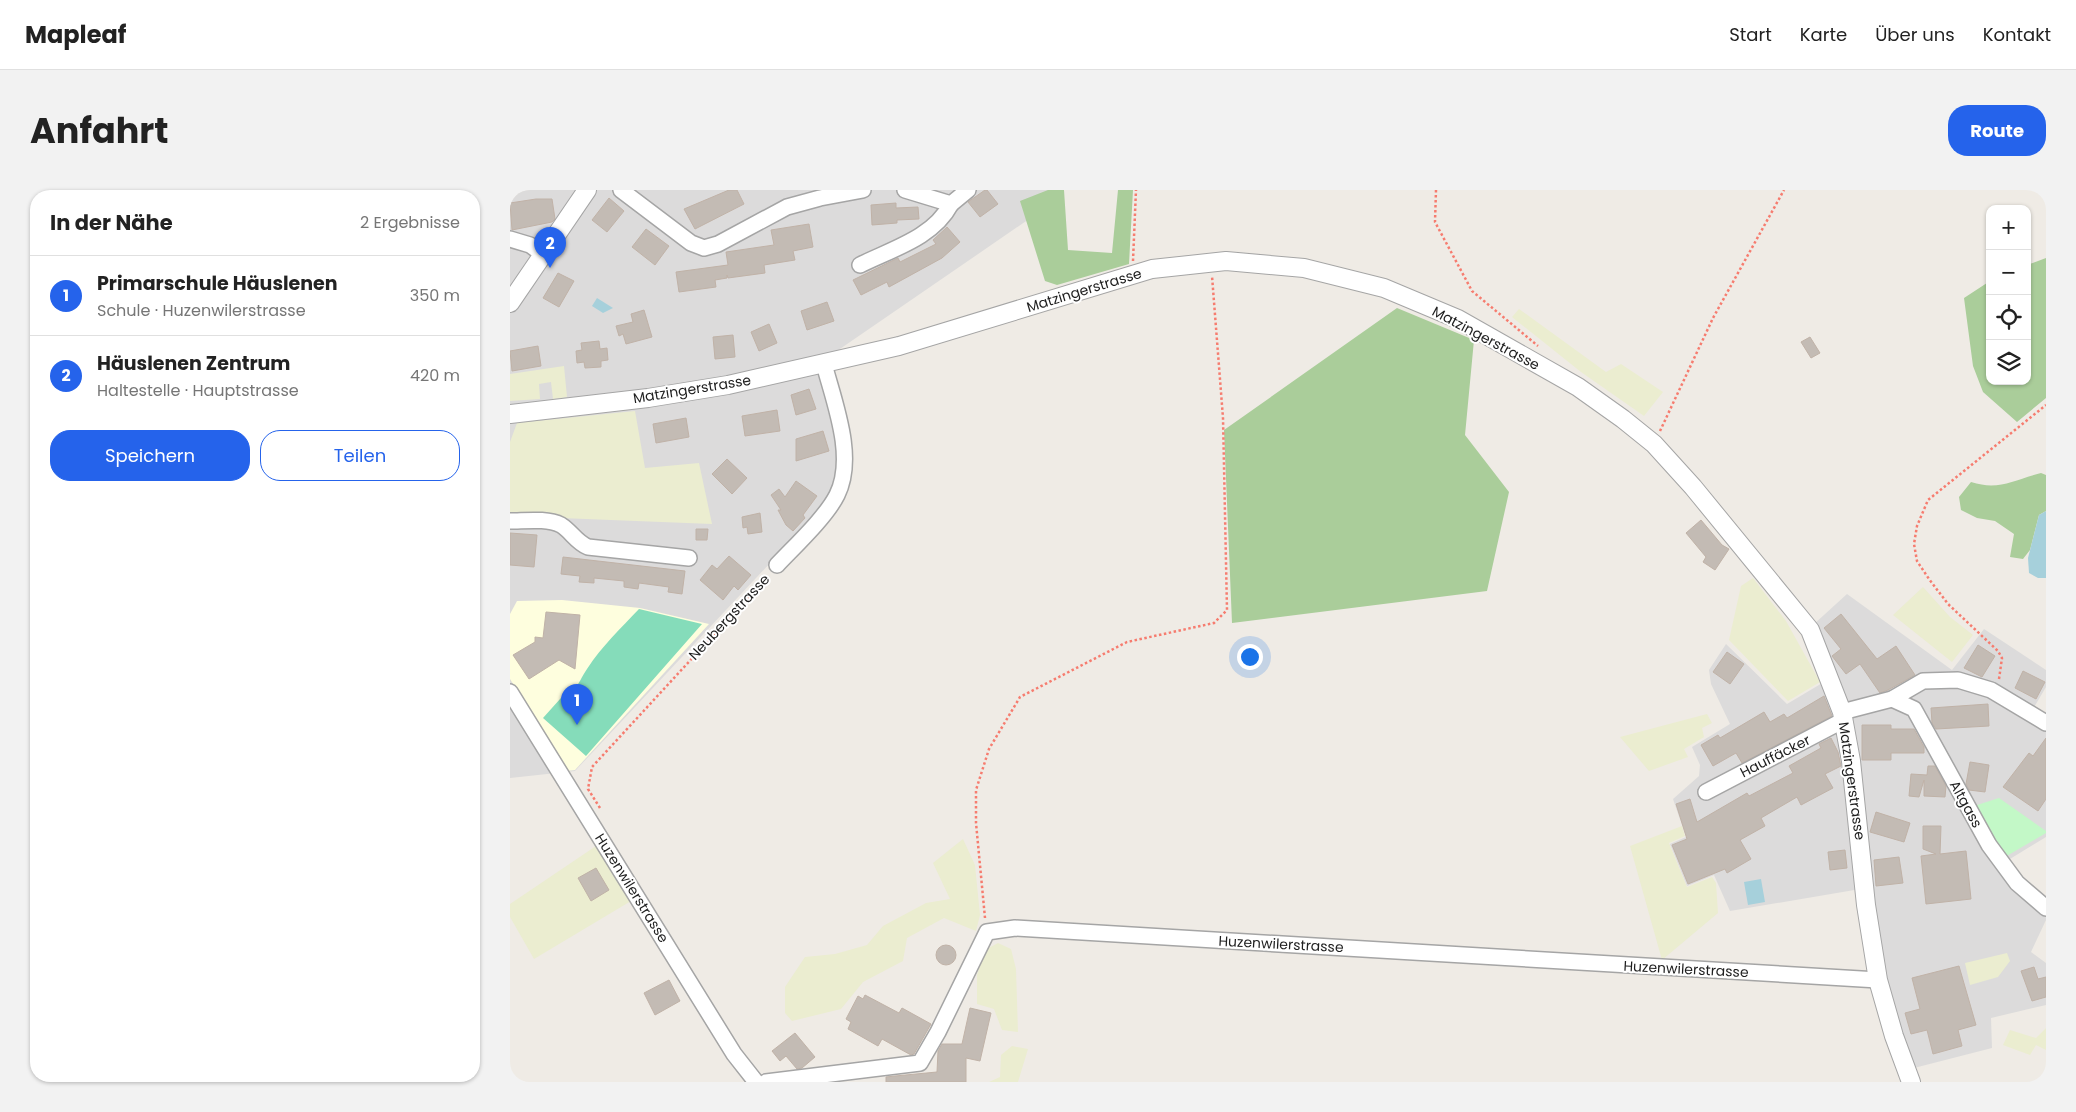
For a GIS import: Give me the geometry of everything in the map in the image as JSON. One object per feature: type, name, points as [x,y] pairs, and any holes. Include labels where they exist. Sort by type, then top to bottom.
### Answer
[{"type":"street","points":[[510,303],[587,190]]},
{"type":"street","points":[[622,190],[691,244],[704,248],[718,244],[787,207],[820,198],[863,190]]},
{"type":"street","points":[[905,190],[951,204]]},
{"type":"street","points":[[860,265],[928,232],[944,218],[951,204],[968,190]]},
{"type":"street","points":[[510,238],[530,245],[544,255]]},
{"type":"street","name":"Matzingerstrasse","points":[[510,414],[719,387],[899,346],[1131,274],[1152,269],[1211,262],[1226,261],[1304,268],[1384,288],[1458,319],[1578,387],[1654,444],[1693,486],[1810,630],[1843,716],[1851,761],[1866,905],[1878,980],[1894,1036],[1911,1082]]},
{"type":"street","name":"Neubergstrasse","points":[[778,565],[837,496],[844,474],[843,442],[824,364]]},
{"type":"street","points":[[510,521],[552,522],[561,526],[580,544],[588,547],[689,558]]},
{"type":"street","name":"Hauffäcker","points":[[1706,792],[1843,716],[1892,699],[1923,680],[1958,680],[1995,692],[2046,723]]},
{"type":"street","name":"Huzenwilerstrasse","points":[[510,692],[734,1054],[756,1082]]},
{"type":"street","name":"Altgass","points":[[1892,699],[1914,709],[1989,845],[2016,883],[2046,908]]},
{"type":"street","name":"Huzenwilerstrasse","points":[[987,932],[1025,929],[1878,980]]},
{"type":"street","points":[[766,1082],[920,1063],[938,1032],[987,932]]},
{"type":"path","points":[[1131,274],[1136,190]]},
{"type":"path","points":[[1436,190],[1435,222],[1472,292],[1544,351]]},
{"type":"path","points":[[1654,444],[1713,318],[1784,190]]},
{"type":"path","points":[[987,932],[976,823],[976,790],[989,749],[1020,697],[1127,642],[1214,623],[1227,610],[1222,418],[1211,262]]},
{"type":"path","points":[[1995,692],[2001,671],[2002,658],[1998,651],[1948,604],[1917,561],[1914,544],[1917,526],[1928,500],[2046,405]]},
{"type":"path","name":"Neubergstrasse","points":[[601,811],[588,789],[592,767],[778,565]]},
{"type":"shaded area","points":[[510,190],[1056,190],[1048,206],[818,364],[837,450],[833,496],[575,771],[510,778]]},
{"type":"shaded area","points":[[1519,309],[1606,372],[1621,364],[1663,392],[1644,416],[1581,372],[1512,317]]},
{"type":"shaded area","points":[[564,366],[567,397],[553,399],[551,382],[539,384],[540,399],[510,401],[510,374]]},
{"type":"shaded area","points":[[635,411],[645,468],[699,463],[712,524],[510,516],[510,442],[517,423]]},
{"type":"shaded area","points":[[1753,578],[1786,621],[1820,682],[1788,701],[1729,640],[1741,586]]},
{"type":"shaded area","points":[[1923,587],[1950,617],[1973,635],[1952,662],[1893,615]]},
{"type":"shaded area","points":[[1847,594],[1952,670],[1984,629],[2046,670],[2046,687],[2033,709],[2046,717],[2046,837],[2005,862],[2046,903],[2046,920],[2031,952],[2046,963],[2046,1005],[1991,1018],[1992,1048],[1914,1068],[1888,988],[1872,887],[1730,911],[1714,875],[1687,886],[1670,844],[1686,837],[1673,799],[1699,776],[1700,765],[1692,747],[1730,724],[1711,684],[1709,670],[1726,644],[1787,704],[1824,682],[1802,635]]},
{"type":"shaded area","points":[[562,600],[640,608],[709,624],[575,770],[566,771],[510,679],[510,614],[517,601]]},
{"type":"shaded area","points":[[1707,714],[1712,723],[1702,728],[1704,737],[1684,749],[1688,757],[1649,771],[1620,737]]},
{"type":"shaded area","points":[[1682,826],[1685,836],[1669,843],[1687,887],[1712,877],[1716,883],[1718,913],[1662,960],[1630,846]]},
{"type":"shaded area","points":[[963,839],[975,865],[980,915],[976,931],[944,918],[907,938],[903,961],[863,982],[841,1009],[792,1021],[785,1013],[785,987],[805,957],[835,954],[867,945],[883,926],[926,903],[950,899],[933,863]]},
{"type":"shaded area","points":[[596,846],[631,901],[534,959],[510,917],[510,904]]},
{"type":"shaded area","points":[[998,943],[1011,949],[1016,969],[1018,1032],[1002,1030],[994,1009],[977,1004],[977,975],[985,950]]},
{"type":"shaded area","points":[[2007,953],[2010,961],[1998,977],[1970,985],[1965,963]]},
{"type":"shaded area","points":[[2046,1028],[2046,1050],[2036,1045],[2030,1055],[2003,1045],[2010,1030],[2036,1038]]},
{"type":"shaded area","points":[[1012,1046],[1028,1049],[1018,1082],[989,1082],[1000,1077],[1001,1055]]},
{"type":"green space","points":[[1048,190],[1064,190],[1068,250],[1112,253],[1118,190],[1133,190],[1129,264],[1057,285],[1045,281],[1020,201]]},
{"type":"green space","points":[[2046,258],[2046,398],[2017,422],[1983,392],[1973,366],[1964,298],[1986,284],[1986,385],[2031,385],[2031,264]]},
{"type":"green space","points":[[1397,308],[1474,340],[1465,435],[1509,492],[1487,591],[1232,623],[1224,430]]},
{"type":"green space","points":[[2041,473],[2046,475],[2046,511],[2039,515],[2030,550],[2023,559],[2010,557],[2014,534],[1995,521],[1977,518],[1961,510],[1959,497],[1971,482],[1998,485]]},
{"type":"green space","points":[[639,609],[702,624],[586,756],[543,718],[569,689],[577,696],[573,692],[585,672],[599,653]]},
{"type":"green space","points":[[1999,798],[2046,831],[2046,833],[2005,857],[1974,806]]},
{"type":"water","points":[[597,298],[613,308],[603,313],[592,306]]},
{"type":"water","points":[[2046,511],[2046,578],[2038,578],[2029,573],[2028,558],[2039,515]]},
{"type":"water","points":[[1761,879],[1765,902],[1748,905],[1744,882]]},
{"type":"building","points":[[729,190],[737,190],[744,204],[695,229],[684,209]]},
{"type":"building","points":[[985,190],[998,204],[980,217],[968,202]]},
{"type":"building","points":[[609,198],[624,211],[607,232],[592,220]]},
{"type":"building","points":[[536,199],[552,199],[555,219],[552,222],[512,230],[510,203]]},
{"type":"building","points":[[896,203],[896,208],[918,207],[919,219],[897,220],[897,223],[872,225],[871,205]]},
{"type":"building","points":[[809,224],[813,247],[793,251],[795,260],[764,265],[765,273],[728,278],[727,275],[727,278],[715,280],[716,287],[679,292],[676,272],[728,265],[726,252],[774,245],[771,230]]},
{"type":"building","points":[[947,227],[960,242],[942,258],[889,287],[887,282],[861,295],[853,280],[898,258],[900,262],[936,244],[933,240]]},
{"type":"building","points":[[646,229],[669,246],[655,265],[632,247]]},
{"type":"building","points":[[558,273],[574,281],[559,307],[543,298]]},
{"type":"building","points":[[827,302],[834,321],[807,330],[801,311]]},
{"type":"building","points":[[644,310],[652,337],[626,344],[623,334],[619,336],[616,326],[633,322],[631,314]]},
{"type":"building","points":[[769,324],[777,343],[759,351],[751,332]]},
{"type":"building","points":[[733,335],[735,357],[715,359],[713,337]]},
{"type":"building","points":[[1810,337],[1820,353],[1811,358],[1801,342]]},
{"type":"building","points":[[599,341],[600,349],[607,348],[608,360],[601,361],[601,367],[585,368],[584,362],[577,363],[576,351],[582,350],[581,343]]},
{"type":"building","points":[[538,346],[541,366],[512,371],[510,351]]},
{"type":"building","points":[[809,389],[816,409],[796,415],[791,395]]},
{"type":"building","points":[[777,410],[780,431],[745,436],[742,416]]},
{"type":"building","points":[[686,418],[689,437],[656,443],[653,424]]},
{"type":"building","points":[[823,431],[829,451],[796,461],[796,439]]},
{"type":"building","points":[[727,459],[747,478],[732,494],[712,474]]},
{"type":"building","points":[[796,481],[817,496],[803,515],[805,518],[793,531],[786,525],[778,510],[781,510],[771,495],[779,489],[785,497]]},
{"type":"building","points":[[760,513],[762,532],[748,534],[747,527],[743,528],[742,517]]},
{"type":"building","points":[[1701,520],[1722,545],[1729,549],[1715,570],[1703,562],[1706,557],[1686,533]]},
{"type":"building","points":[[696,529],[708,529],[707,540],[696,540]]},
{"type":"building","points":[[510,533],[537,535],[534,567],[510,565]]},
{"type":"building","points":[[729,556],[751,575],[738,590],[734,586],[723,600],[700,580],[712,565],[717,569]]},
{"type":"building","points":[[563,557],[685,571],[682,594],[668,592],[669,587],[639,583],[638,589],[624,587],[624,581],[594,578],[594,583],[579,582],[580,576],[561,574]]},
{"type":"building","points":[[546,612],[580,615],[575,669],[559,660],[529,679],[513,655],[535,642],[535,637],[543,638]]},
{"type":"building","points":[[1841,614],[1877,659],[1896,646],[1915,675],[1880,693],[1860,664],[1846,674],[1832,656],[1841,649],[1824,628]]},
{"type":"building","points":[[1978,645],[1995,656],[1982,677],[1964,668]]},
{"type":"building","points":[[1727,652],[1744,664],[1730,684],[1713,672]]},
{"type":"building","points":[[2023,671],[2045,682],[2036,699],[2015,688]]},
{"type":"building","points":[[1824,696],[1832,716],[1742,763],[1736,753],[1713,766],[1701,745],[1718,735],[1720,738],[1764,712],[1770,722],[1784,714],[1787,718]]},
{"type":"building","points":[[1988,704],[1989,726],[1936,729],[1932,723],[1931,708]]},
{"type":"building","points":[[1862,725],[1891,725],[1891,729],[1914,729],[1924,747],[1924,753],[1891,753],[1891,760],[1862,760]]},
{"type":"building","points":[[1831,738],[1838,752],[1841,766],[1825,774],[1833,788],[1801,805],[1797,797],[1761,818],[1765,826],[1740,840],[1751,859],[1727,873],[1725,869],[1688,884],[1672,845],[1687,839],[1676,804],[1690,799],[1697,822],[1747,793],[1749,796],[1793,773],[1789,766],[1821,748],[1819,744]]},
{"type":"building","points":[[2046,738],[2046,799],[2038,811],[2003,787],[2029,753],[2033,756]]},
{"type":"building","points":[[1970,762],[1989,765],[1985,792],[1969,790],[1966,784]]},
{"type":"building","points":[[1928,766],[1935,766],[1946,786],[1945,797],[1924,796],[1924,780],[1919,797],[1909,796],[1911,774],[1927,775]]},
{"type":"building","points":[[1876,812],[1910,823],[1904,842],[1870,832]]},
{"type":"building","points":[[1923,826],[1941,826],[1940,854],[1966,851],[1971,899],[1926,904],[1921,856],[1936,854],[1923,849]]},
{"type":"building","points":[[1845,850],[1847,868],[1830,870],[1828,852]]},
{"type":"building","points":[[1899,857],[1903,883],[1876,886],[1874,860]]},
{"type":"building","points":[[596,868],[609,890],[591,901],[578,878]]},
{"type":"building","points":[[946,945],[953,948],[956,955],[953,962],[946,965],[939,962],[936,955],[939,948]]},
{"type":"building","points":[[1959,966],[1976,1025],[1958,1030],[1962,1046],[1933,1054],[1927,1030],[1911,1034],[1905,1013],[1920,1009],[1912,978]]},
{"type":"building","points":[[2034,967],[2038,979],[2046,977],[2046,997],[2032,1001],[2021,971]]},
{"type":"building","points":[[669,980],[680,1001],[655,1015],[644,993]]},
{"type":"building","points":[[865,995],[899,1013],[902,1008],[931,1024],[914,1054],[911,1055],[882,1039],[878,1046],[848,1029],[851,1022],[846,1019],[858,996],[863,999]]},
{"type":"building","points":[[970,1008],[991,1013],[980,1061],[966,1058],[966,1082],[886,1082],[886,1077],[937,1072],[938,1051],[942,1044],[962,1044]]},
{"type":"building","points":[[795,1033],[815,1057],[802,1068],[797,1069],[786,1056],[780,1061],[772,1051]]},
{"type":"place","name":"Häuslenen Zentrum","points":[[550,268]]},
{"type":"place","name":"Primarschule Häuslenen","points":[[577,725]]}]
